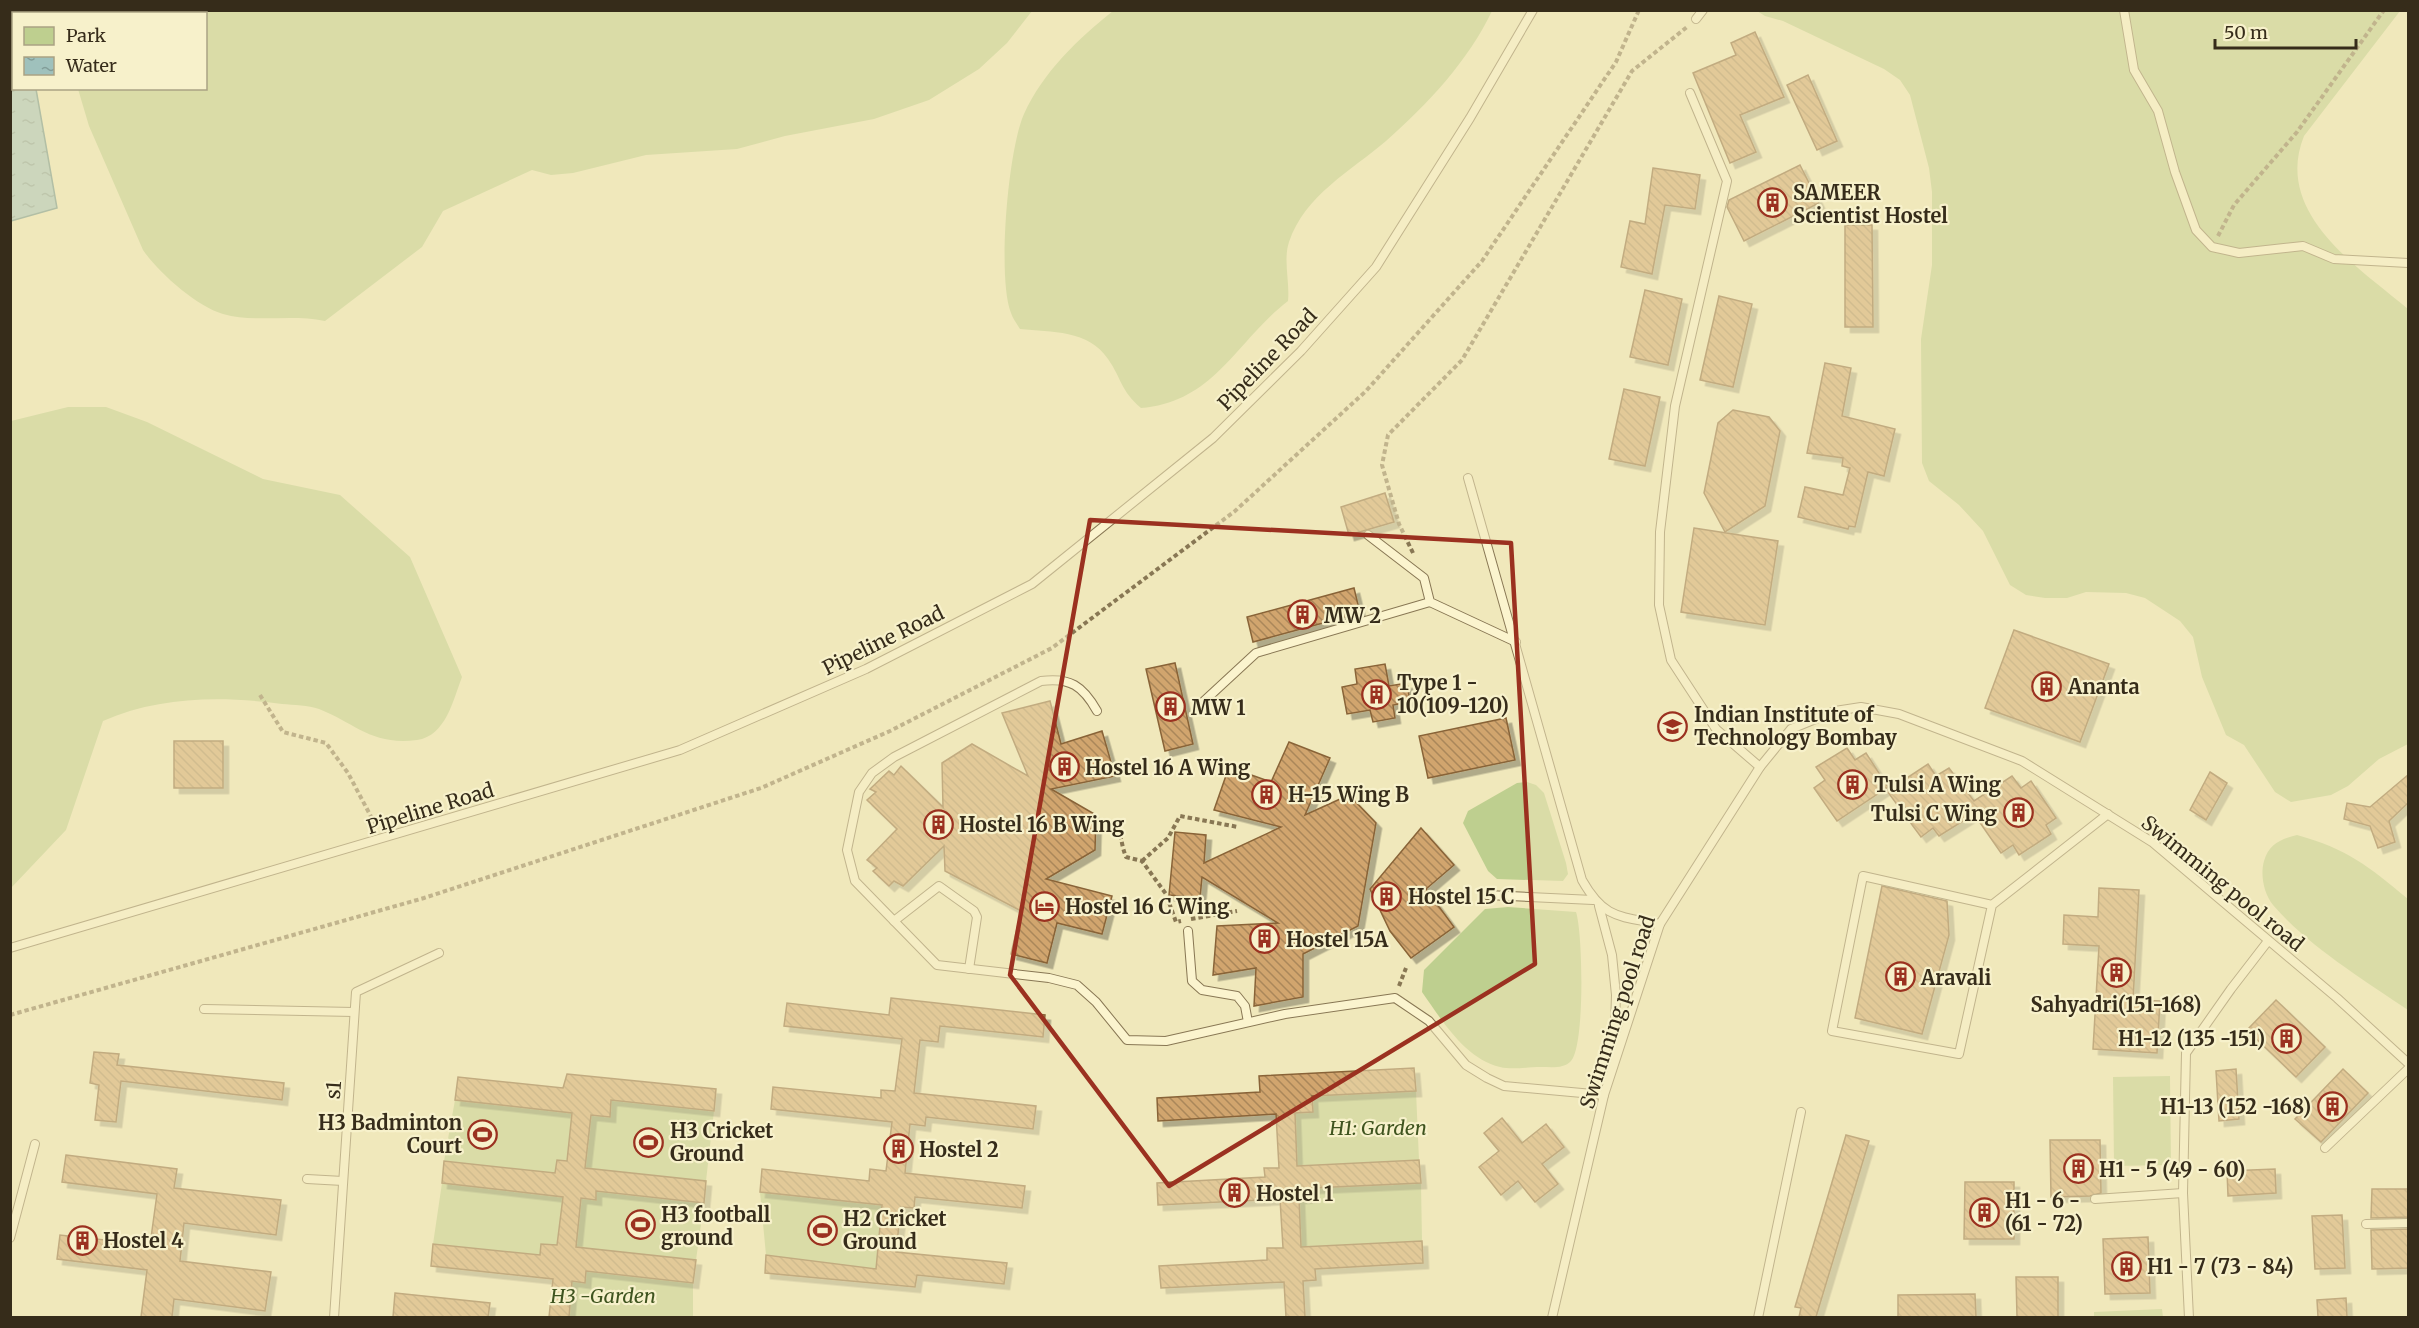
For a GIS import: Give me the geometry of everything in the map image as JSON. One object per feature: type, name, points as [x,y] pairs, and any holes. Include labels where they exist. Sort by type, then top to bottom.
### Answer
[{"type":"lane","name":"Pipeline Road","points":[[10,948],[680,750],[866,669],[1032,584],[1213,438],[1301,351],[1376,267],[1470,118],[1533,10]]},
{"type":"lane","points":[[1696,19],[1703,10]]},
{"type":"lane","points":[[2124,10],[2134,70],[2158,111],[2175,172],[2196,230],[2212,248],[2239,253],[2303,246],[2334,259],[2409,263]]},
{"type":"lane","points":[[1690,93],[1727,181],[1699,293],[1675,406],[1660,532],[1659,605],[1671,660],[1716,729],[1760,767]]},
{"type":"lane","points":[[1468,478],[1582,880],[1596,902],[1612,955],[1616,995],[1614,1063]]},
{"type":"lane","points":[[1368,535],[1424,578],[1430,602]]},
{"type":"lane","points":[[1203,702],[1256,653],[1430,602],[1516,642]]},
{"type":"lane","points":[[1096,711],[1086,692],[1060,678],[1041,681],[894,757],[872,773],[859,792],[846,850],[855,881],[937,965],[1049,978],[1077,985],[1096,1002],[1127,1040],[1166,1041],[1248,1022],[1395,998],[1429,1021],[1466,1065],[1504,1086],[1604,1095]]},
{"type":"lane","name":"Swimming pool road","points":[[1552,1317],[1604,1095],[1660,924],[1760,767],[1791,729],[1835,711],[1862,707],[1899,714],[2022,761],[2152,842],[2409,1063]]},
{"type":"lane","points":[[1992,904],[1863,876],[1832,1031],[1959,1054],[1992,904],[2108,814]]},
{"type":"lane","points":[[894,921],[939,886],[974,911],[976,917],[969,969]]},
{"type":"lane","points":[[1487,895],[1596,902],[1611,915],[1660,924]]},
{"type":"lane","points":[[1188,931],[1192,981],[1202,990],[1237,996],[1245,1006],[1248,1022]]},
{"type":"lane","points":[[2189,1317],[2183,1193],[2186,1053],[2230,989],[2268,941]]},
{"type":"lane","name":"s1","points":[[334,1317],[356,992],[439,953]]},
{"type":"lane","points":[[204,1009],[354,1012]]},
{"type":"lane","points":[[2325,1148],[2409,1069]]},
{"type":"lane","points":[[1758,1317],[1801,1112]]},
{"type":"lane","points":[[10,1238],[35,1144]]},
{"type":"lane","points":[[307,1179],[343,1181]]},
{"type":"lane","points":[[2095,1199],[2183,1193]]},
{"type":"lane","points":[[2366,1224],[2409,1223]]},
{"type":"path","points":[[2212,248],[2234,205],[2298,132],[2384,10]]},
{"type":"path","points":[[1414,557],[1399,524],[1382,465],[1388,435],[1462,360],[1632,71],[1696,19]]},
{"type":"path","points":[[260,695],[283,732],[326,743],[348,773],[383,839]]},
{"type":"path","points":[[1142,861],[1168,838],[1180,816],[1238,827]]},
{"type":"path","points":[[1099,827],[1118,831],[1124,837],[1126,857],[1142,861],[1166,894],[1176,922],[1237,911]]},
{"type":"path","points":[[1395,998],[1406,968]]},
{"type":"highlighted area","points":[[1090,520],[1511,543],[1535,964],[1169,1186],[1010,975]]},
{"type":"green space","points":[[58,10],[1032,11],[1007,43],[979,69],[929,100],[874,119],[785,136],[737,149],[646,155],[573,173],[551,175],[532,170],[443,211],[422,247],[325,321],[300,318],[235,317],[212,310],[178,287],[143,250],[89,126],[78,90],[207,90],[207,12],[58,12]]},
{"type":"green space","points":[[1113,11],[1492,11],[1471,47],[1432,97],[1386,141],[1317,197],[1296,225],[1287,249],[1288,301],[1206,382],[1188,394],[1166,403],[1141,408],[1125,390],[1108,359],[1091,342],[1068,334],[1020,329],[1011,313],[1005,272],[1009,183],[1018,131],[1024,114],[1041,84],[1062,57]]},
{"type":"green space","points":[[1757,11],[2400,11],[2304,136],[2298,164],[2300,190],[2310,214],[2326,236],[2366,275],[2408,309],[2408,744],[2379,759],[2348,786],[2331,795],[2291,802],[2275,792],[2244,745],[2226,735],[2202,677],[2193,637],[2180,621],[2145,598],[2126,593],[2086,592],[2067,598],[2045,598],[2026,595],[2010,585],[1983,531],[1959,505],[1929,481],[1922,463],[1921,339],[1932,265],[1932,192],[1929,168],[1910,95],[1900,80],[1884,69]]},
{"type":"green space","points":[[68,407],[106,407],[147,422],[263,479],[340,495],[410,557],[462,677],[442,724],[435,732],[417,740],[388,740],[376,737],[319,709],[301,705],[214,699],[147,707],[103,721],[66,830],[11,888],[11,421]]},
{"type":"green space","points":[[1527,782],[1536,785],[1544,793],[1566,863],[1568,874],[1563,881],[1497,879],[1488,871],[1463,823],[1468,811],[1517,783]]},
{"type":"green space","points":[[2297,835],[2330,846],[2357,860],[2408,899],[2408,1010],[2319,948],[2287,920],[2270,901],[2263,878],[2266,855],[2276,843]]},
{"type":"green space","points":[[1508,907],[1576,912],[1580,942],[1581,1013],[1576,1051],[1568,1064],[1557,1067],[1510,1068],[1487,1063],[1455,1037],[1422,992],[1424,970],[1485,909]]},
{"type":"green space","points":[[2170,1076],[2171,1165],[2114,1166],[2113,1077]]},
{"type":"green space","name":"H1: Garden","points":[[1416,1091],[1419,1160],[1297,1166],[1295,1113],[1313,1112],[1312,1096]]},
{"type":"green space","points":[[455,1100],[572,1113],[567,1161],[557,1160],[555,1173],[444,1161]]},
{"type":"green space","name":"H3 Cricket Ground","points":[[611,1100],[714,1111],[706,1181],[585,1168],[591,1115],[609,1117]]},
{"type":"green space","points":[[442,1183],[563,1197],[557,1245],[542,1244],[540,1255],[433,1244]]},
{"type":"green space","points":[[1421,1183],[1422,1241],[1301,1247],[1299,1187]]},
{"type":"green space","name":"H3 football ground","points":[[596,1191],[704,1203],[696,1260],[576,1247],[581,1198],[595,1200]]},
{"type":"green space","name":"H2 Cricket Ground","points":[[760,1192],[882,1205],[876,1269],[766,1255]]},
{"type":"green space","name":"H3 -Garden","points":[[586,1271],[693,1283],[693,1317],[569,1318],[572,1281],[584,1282]]},
{"type":"green space","points":[[2162,1309],[2163,1317],[2094,1317],[2094,1312]]},
{"type":"water","points":[[11,10],[22,12],[12,12],[12,90],[36,90],[57,208],[11,221]]},
{"type":"building","points":[[1755,32],[1784,97],[1740,115],[1756,152],[1730,163],[1693,73],[1736,55],[1731,43]]},
{"type":"building","points":[[1808,75],[1837,141],[1817,150],[1787,85]]},
{"type":"building","name":"SAMEER Scientist Hostel","points":[[1800,165],[1819,203],[1744,241],[1727,207],[1729,200]]},
{"type":"building","points":[[1653,168],[1700,175],[1695,209],[1665,205],[1652,274],[1621,267],[1630,221],[1645,224]]},
{"type":"building","points":[[1845,225],[1872,225],[1873,327],[1845,327]]},
{"type":"building","points":[[1645,290],[1682,299],[1668,365],[1630,357]]},
{"type":"building","points":[[1719,296],[1752,304],[1733,387],[1700,380]]},
{"type":"building","points":[[1825,363],[1851,368],[1842,416],[1895,429],[1884,476],[1868,472],[1855,527],[1849,526],[1848,529],[1798,517],[1805,487],[1843,495],[1850,468],[1842,466],[1843,458],[1807,453]]},
{"type":"building","points":[[1624,389],[1660,397],[1645,466],[1609,459]]},
{"type":"building","points":[[1733,410],[1769,417],[1780,431],[1765,506],[1725,532],[1704,493],[1718,423]]},
{"type":"building","points":[[1385,493],[1394,522],[1349,535],[1341,507]]},
{"type":"building","points":[[1694,528],[1778,541],[1765,625],[1681,612]]},
{"type":"building","name":"MW 2","points":[[1354,588],[1360,613],[1253,642],[1247,617]]},
{"type":"building","name":"Ananta","points":[[2014,630],[2109,664],[2080,742],[1985,708]]},
{"type":"building","name":"MW 1","points":[[1175,663],[1193,744],[1165,751],[1146,669]]},
{"type":"building","name":"Type 1 - 10(109-120)","points":[[1385,664],[1389,686],[1407,683],[1410,702],[1393,705],[1395,718],[1373,722],[1370,710],[1347,714],[1342,687],[1357,684],[1355,669]]},
{"type":"building","points":[[1050,701],[1061,744],[1102,731],[1115,776],[1051,789],[1096,815],[1095,850],[1046,879],[1112,896],[1102,934],[1057,923],[1047,963],[1011,954],[1021,911],[945,871],[944,846],[903,886],[894,881],[889,886],[873,871],[877,868],[867,860],[897,829],[867,800],[876,792],[870,789],[889,771],[894,775],[901,766],[943,807],[942,763],[972,744],[1028,776],[1002,713]]},
{"type":"building","points":[[1506,718],[1515,760],[1428,778],[1419,736]]},
{"type":"building","points":[[174,741],[223,741],[223,788],[174,788]]},
{"type":"building","points":[[1289,742],[1330,758],[1305,815],[1349,795],[1376,823],[1358,926],[1303,954],[1303,997],[1254,1006],[1256,968],[1213,975],[1217,926],[1278,923],[1202,877],[1200,898],[1169,895],[1175,832],[1206,835],[1204,863],[1281,827],[1214,810],[1229,767],[1271,782]]},
{"type":"building","name":"Tulsi A Wing","points":[[1847,748],[1855,760],[1866,753],[1888,787],[1837,821],[1814,788],[1825,780],[1816,767]]},
{"type":"building","points":[[1928,764],[1936,776],[1949,768],[1974,801],[2012,776],[2021,788],[2031,781],[2056,818],[2046,825],[2051,834],[2019,855],[2013,845],[2001,853],[1974,814],[1939,836],[1933,828],[1921,837],[1887,791]]},
{"type":"building","points":[[2210,772],[2227,783],[2206,820],[2190,810]]},
{"type":"building","points":[[2409,774],[2409,802],[2389,821],[2395,842],[2378,848],[2370,826],[2344,819],[2347,803],[2370,807]]},
{"type":"building","name":"Hostel 15 C","points":[[1421,828],[1454,865],[1426,889],[1454,927],[1411,958],[1390,931],[1370,889]]},
{"type":"building","name":"Aravali","points":[[1882,886],[1947,901],[1949,935],[1922,1034],[1855,1018]]},
{"type":"building","name":"Sahyadri(151-168)","points":[[2099,888],[2139,890],[2133,1000],[2160,1001],[2157,1053],[2093,1049],[2099,946],[2063,944],[2064,915],[2098,917]]},
{"type":"building","name":"Hostel 2","points":[[891,998],[1045,1015],[1043,1037],[940,1026],[938,1042],[920,1040],[914,1093],[1036,1106],[1033,1129],[926,1117],[925,1126],[910,1124],[905,1173],[1025,1186],[1022,1208],[915,1197],[914,1208],[901,1207],[896,1252],[1007,1263],[1004,1284],[917,1275],[915,1287],[765,1273],[766,1255],[876,1269],[882,1205],[760,1192],[762,1169],[869,1181],[870,1169],[886,1171],[892,1122],[771,1109],[773,1087],[881,1098],[881,1090],[895,1091],[902,1039],[784,1026],[787,1003],[889,1015]]},
{"type":"building","name":"H1-12 (135 -151)","points":[[2276,1000],[2325,1047],[2296,1077],[2247,1030]]},
{"type":"building","points":[[94,1052],[119,1054],[117,1065],[284,1083],[282,1100],[121,1081],[116,1122],[95,1120],[99,1085],[90,1083]]},
{"type":"building","name":"Hostel 1","points":[[1414,1068],[1416,1091],[1312,1096],[1313,1112],[1295,1113],[1297,1166],[1419,1160],[1421,1183],[1312,1188],[1313,1197],[1299,1198],[1301,1247],[1422,1241],[1423,1263],[1315,1269],[1316,1280],[1303,1281],[1305,1317],[1286,1317],[1284,1282],[1161,1288],[1159,1266],[1267,1260],[1267,1248],[1283,1248],[1280,1199],[1158,1205],[1157,1183],[1265,1177],[1264,1168],[1279,1168],[1276,1114],[1158,1121],[1157,1098],[1260,1092],[1259,1076]]},
{"type":"building","points":[[2236,1069],[2239,1119],[2219,1121],[2216,1071]]},
{"type":"building","name":"H1-13 (152 -168)","points":[[2343,1069],[2368,1093],[2321,1142],[2295,1119]]},
{"type":"building","points":[[567,1074],[716,1089],[714,1111],[611,1100],[610,1117],[591,1115],[585,1168],[706,1181],[704,1203],[596,1191],[596,1200],[581,1198],[576,1247],[696,1260],[693,1283],[586,1271],[585,1283],[572,1281],[569,1317],[549,1317],[553,1279],[431,1266],[433,1244],[540,1255],[541,1244],[557,1245],[563,1197],[442,1183],[444,1161],[555,1173],[557,1160],[567,1161],[572,1113],[455,1100],[458,1077],[563,1088]]},
{"type":"building","points":[[1502,1118],[1522,1143],[1546,1124],[1564,1147],[1542,1164],[1558,1184],[1535,1202],[1518,1181],[1501,1195],[1479,1167],[1499,1151],[1484,1133]]},
{"type":"building","points":[[1846,1135],[1869,1141],[1816,1317],[1799,1317],[1801,1308],[1795,1307]]},
{"type":"building","name":"H1 - 5 (49 - 60)","points":[[2050,1140],[2100,1140],[2101,1193],[2090,1196],[2051,1197]]},
{"type":"building","name":"Hostel 4","points":[[66,1155],[177,1169],[174,1188],[281,1200],[276,1235],[184,1223],[180,1261],[271,1272],[265,1311],[174,1299],[172,1317],[141,1317],[147,1270],[57,1259],[60,1235],[150,1245],[157,1194],[62,1182]]},
{"type":"building","points":[[2275,1169],[2276,1193],[2228,1196],[2227,1171]]},
{"type":"building","name":"H1 - 6 - (61 - 72)","points":[[1965,1182],[2014,1182],[2014,1239],[1964,1239]]},
{"type":"building","points":[[2372,1189],[2409,1189],[2409,1217],[2371,1218]]},
{"type":"building","points":[[2342,1215],[2345,1268],[2315,1269],[2312,1216]]},
{"type":"building","points":[[2409,1229],[2409,1268],[2372,1269],[2371,1230]]},
{"type":"building","name":"H1 - 7 (73 - 84)","points":[[2148,1237],[2150,1293],[2105,1294],[2103,1239]]},
{"type":"building","points":[[2016,1277],[2058,1277],[2058,1317],[2017,1317]]},
{"type":"building","points":[[395,1293],[490,1303],[488,1317],[393,1317]]},
{"type":"building","points":[[1975,1294],[1976,1317],[1898,1317],[1898,1295]]},
{"type":"building","points":[[2346,1298],[2347,1317],[2318,1317],[2317,1300]]},
{"type":"place","name":"SAMEER Scientist Hostel","points":[[1772,203]]},
{"type":"place","name":"MW 2","points":[[1303,615]]},
{"type":"place","name":"Ananta","points":[[2047,686]]},
{"type":"place","name":"Type 1 - 10(109-120)","points":[[1376,694]]},
{"type":"place","name":"MW 1","points":[[1170,707]]},
{"type":"place","name":"Indian Institute of Technology Bombay","points":[[1673,726]]},
{"type":"place","name":"Hostel 16 A Wing","points":[[1064,767]]},
{"type":"place","name":"Tulsi A Wing","points":[[1853,784]]},
{"type":"place","name":"H-15 Wing B","points":[[1267,794]]},
{"type":"place","name":"Tulsi C Wing","points":[[2018,813]]},
{"type":"place","name":"Hostel 16 B Wing","points":[[938,824]]},
{"type":"place","name":"Hostel 15 C","points":[[1387,896]]},
{"type":"place","name":"Hostel 16 C Wing","points":[[1044,906]]},
{"type":"place","name":"Hostel 15A","points":[[1265,939]]},
{"type":"place","name":"Sahyadri(151-168)","points":[[2116,973]]},
{"type":"place","name":"Aravali","points":[[1900,977]]},
{"type":"place","name":"H1-12 (135 -151)","points":[[2286,1038]]},
{"type":"place","name":"H1-13 (152 -168)","points":[[2332,1106]]},
{"type":"place","name":"H3 Badminton Court","points":[[483,1134]]},
{"type":"place","name":"H3 Cricket Ground","points":[[649,1142]]},
{"type":"place","name":"Hostel 2","points":[[898,1149]]},
{"type":"place","name":"H1 - 5 (49 - 60)","points":[[2078,1169]]},
{"type":"place","name":"Hostel 1","points":[[1235,1193]]},
{"type":"place","name":"H1 - 6 - (61 - 72)","points":[[1984,1212]]},
{"type":"place","name":"H3 football ground","points":[[640,1225]]},
{"type":"place","name":"H2 Cricket Ground","points":[[822,1230]]},
{"type":"place","name":"Hostel 4","points":[[82,1240]]},
{"type":"place","name":"H1 - 7 (73 - 84)","points":[[2126,1266]]}]
